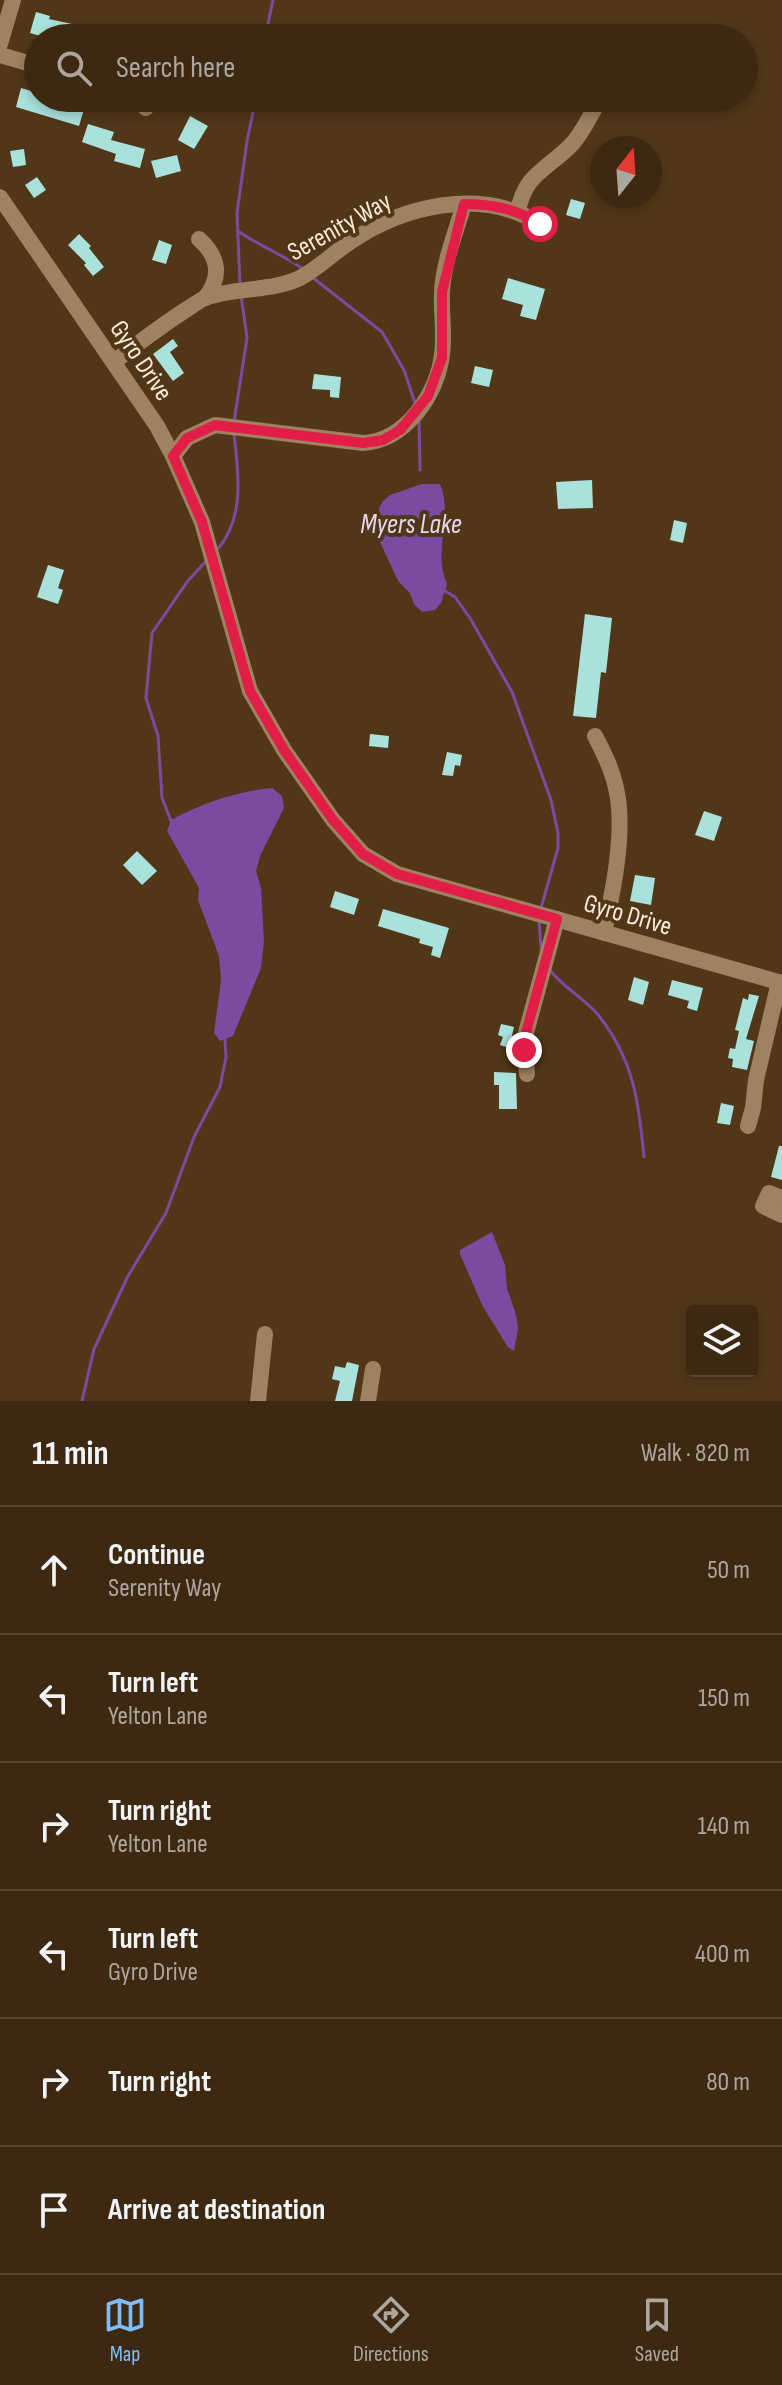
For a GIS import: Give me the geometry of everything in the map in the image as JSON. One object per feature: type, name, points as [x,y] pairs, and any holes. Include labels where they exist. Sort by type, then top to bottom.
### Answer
[{"type":"street","points":[[0,44],[13,0]]},
{"type":"street","points":[[0,55],[24,62]]},
{"type":"street","points":[[518,212],[520,195],[529,181],[574,142],[592,112]]},
{"type":"street","name":"Gyro Drive","points":[[0,197],[115,361],[173,456],[202,522],[250,691],[284,750],[333,820],[363,854],[397,874],[781,982]]},
{"type":"street","points":[[173,456],[187,438],[215,425],[363,443],[383,440],[400,430],[428,396],[442,358],[442,292],[464,204]]},
{"type":"street","name":"Serenity Way","points":[[115,361],[205,298],[299,279],[352,241],[402,216],[439,206],[495,205],[518,212],[540,224]]},
{"type":"street","points":[[199,239],[209,248],[217,265],[214,287],[205,298]]},
{"type":"street","points":[[595,736],[610,766],[619,805],[615,866],[604,933]]},
{"type":"street","points":[[527,1074],[524,1040],[557,919]]},
{"type":"street","points":[[748,1126],[781,982]]},
{"type":"street","points":[[782,1198],[769,1193],[763,1206],[782,1215]]},
{"type":"street","points":[[258,1401],[265,1334]]},
{"type":"street","points":[[368,1401],[373,1369]]},
{"type":"water","name":"Myers Lake","points":[[422,484],[440,484],[444,496],[442,559],[447,584],[441,603],[435,610],[422,612],[398,581],[376,533],[379,508],[383,501],[390,495]]},
{"type":"water","points":[[272,788],[282,796],[284,808],[260,856],[256,871],[261,888],[264,941],[261,968],[233,1036],[220,1041],[214,1033],[221,980],[219,956],[198,900],[199,888],[167,831],[171,820],[195,809],[233,795]]},
{"type":"water","points":[[492,1232],[505,1265],[507,1288],[516,1315],[518,1329],[514,1351],[508,1347],[483,1307],[460,1254],[460,1250]]},
{"type":"building","points":[[36,12],[50,16],[49,19],[72,24],[33,24]]},
{"type":"building","points":[[21,88],[24,89],[24,109],[16,107]]},
{"type":"building","points":[[33,112],[83,112],[79,126]]},
{"type":"building","points":[[190,116],[208,126],[194,149],[178,140]]},
{"type":"building","points":[[88,124],[114,132],[111,140],[145,149],[140,168],[114,161],[116,154],[82,142]]},
{"type":"building","points":[[24,149],[26,165],[13,167],[10,151]]},
{"type":"building","points":[[177,155],[181,171],[156,178],[151,161]]},
{"type":"building","points":[[37,177],[46,190],[34,198],[25,185]]},
{"type":"building","points":[[571,199],[585,203],[580,219],[566,215]]},
{"type":"building","points":[[79,234],[104,267],[93,276],[84,265],[86,263],[68,245]]},
{"type":"building","points":[[159,240],[172,245],[166,264],[152,260]]},
{"type":"building","points":[[508,278],[545,289],[536,320],[520,316],[523,305],[502,299]]},
{"type":"building","points":[[173,339],[178,346],[170,352],[184,373],[173,381],[153,354]]},
{"type":"building","points":[[475,366],[493,370],[489,387],[471,383]]},
{"type":"building","points":[[314,374],[341,377],[339,398],[330,397],[330,390],[312,389]]},
{"type":"building","points":[[592,480],[593,508],[558,509],[556,482]]},
{"type":"building","points":[[674,520],[687,523],[683,543],[670,540]]},
{"type":"building","points":[[48,565],[64,570],[58,588],[63,590],[58,604],[37,597]]},
{"type":"building","points":[[585,614],[612,618],[606,673],[601,672],[596,718],[573,716]]},
{"type":"building","points":[[370,734],[389,736],[388,748],[369,746]]},
{"type":"building","points":[[447,752],[462,755],[460,766],[455,765],[453,776],[442,775]]},
{"type":"building","points":[[704,811],[722,817],[714,841],[695,835]]},
{"type":"building","points":[[137,851],[157,871],[142,885],[123,865]]},
{"type":"building","points":[[635,875],[655,878],[651,905],[630,901]]},
{"type":"building","points":[[335,891],[359,899],[354,915],[330,907]]},
{"type":"building","points":[[383,909],[449,928],[440,958],[431,955],[433,947],[419,943],[420,939],[378,926]]},
{"type":"building","points":[[634,977],[649,982],[643,1005],[628,1000]]},
{"type":"building","points":[[672,980],[703,988],[697,1011],[687,1008],[689,1001],[668,995]]},
{"type":"building","points":[[749,994],[759,996],[746,1039],[754,1041],[747,1070],[732,1067],[733,1059],[728,1058],[730,1048],[735,1049],[739,1031],[735,1030],[743,998],[748,1000]]},
{"type":"building","points":[[501,1024],[514,1027],[509,1048],[500,1045],[503,1037],[498,1035]]},
{"type":"building","points":[[494,1072],[516,1073],[517,1109],[499,1109],[499,1085],[494,1085]]},
{"type":"building","points":[[721,1103],[734,1106],[730,1125],[717,1123]]},
{"type":"building","points":[[779,1146],[782,1146],[782,1180],[771,1177]]},
{"type":"building","points":[[347,1362],[359,1365],[352,1401],[335,1401],[340,1381],[332,1379],[335,1366],[345,1368]]},
{"type":"waterway","points":[[268,24],[273,0]]},
{"type":"waterway","points":[[240,284],[237,213],[253,112]]},
{"type":"waterway","points":[[238,231],[303,269]]},
{"type":"waterway","points":[[312,277],[382,332],[404,370],[415,403]]},
{"type":"waterway","points":[[234,422],[247,338],[241,295]]},
{"type":"waterway","points":[[419,418],[420,470]]},
{"type":"waterway","points":[[215,552],[225,540],[236,512],[238,481],[234,434]]},
{"type":"waterway","points":[[171,821],[162,798],[158,736],[146,698],[152,633],[187,582],[207,560]]},
{"type":"waterway","points":[[445,591],[455,597],[470,618],[512,692],[551,800],[558,848],[541,908]]},
{"type":"waterway","points":[[539,919],[541,948]]},
{"type":"waterway","points":[[549,969],[593,1010],[620,1049],[633,1083],[644,1157]]},
{"type":"waterway","points":[[82,1401],[94,1349],[128,1276],[166,1213],[194,1137],[220,1087],[226,1057],[225,1040]]},
{"type":"route","points":[[524,1050],[524,1040],[557,919],[397,874],[363,854],[333,820],[272,732],[250,691],[202,522],[173,456],[195,432],[215,425],[363,443],[393,436],[428,396],[442,358],[442,292],[464,204],[495,205],[521,212],[540,224]]}]
